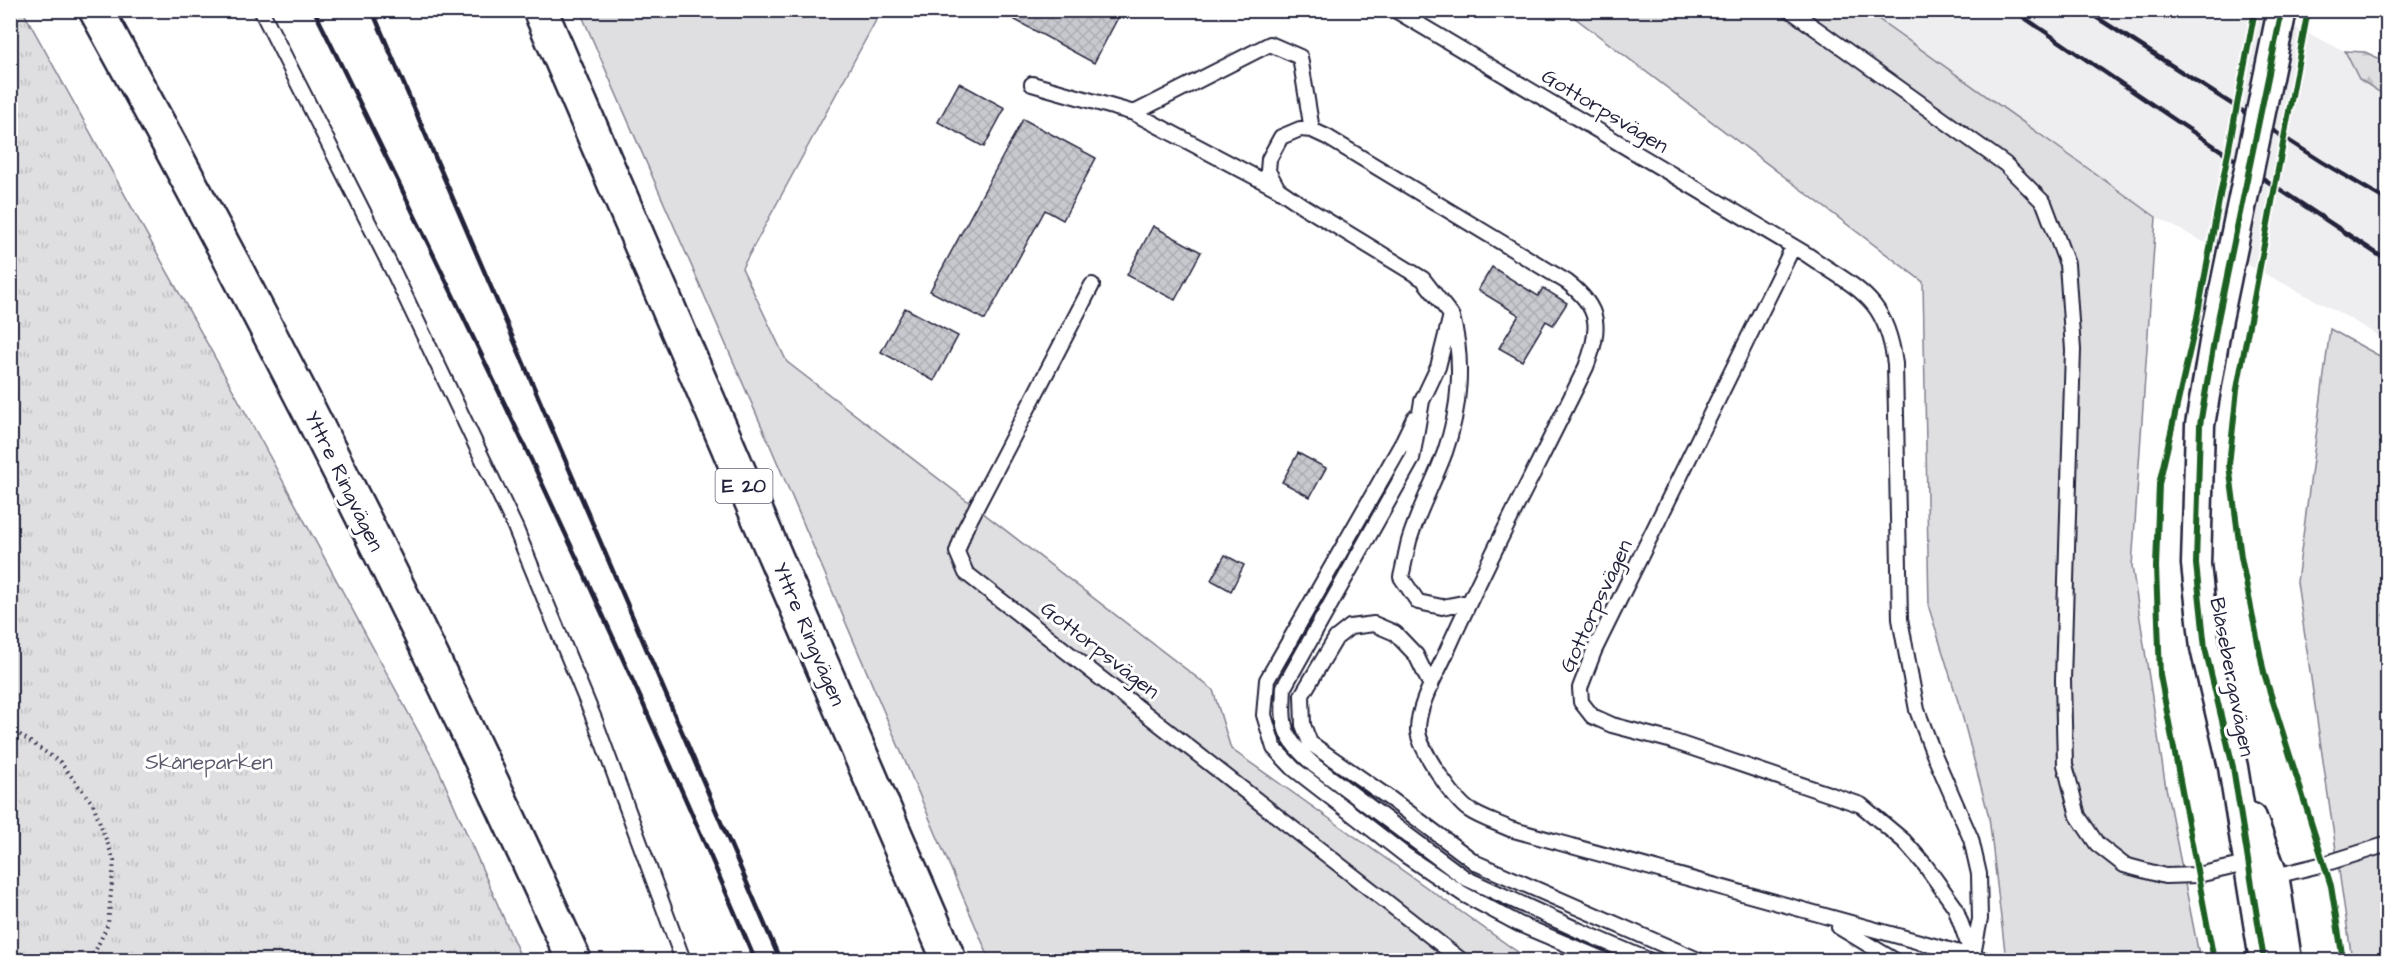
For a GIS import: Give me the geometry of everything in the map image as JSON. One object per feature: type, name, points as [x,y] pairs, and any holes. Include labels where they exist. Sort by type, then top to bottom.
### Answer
[{"type":"highway","name":"Yttre Ringvägen","points":[[96,10],[172,148],[314,420],[518,837],[574,960]]},
{"type":"highway","name":"Yttre Ringvägen","points":[[540,10],[949,960]]},
{"type":"street","name":"Blåsebergavägen","points":[[2282,10],[2217,324],[2200,425],[2196,564],[2205,648],[2259,871],[2287,960]]},
{"type":"street","name":"Blåsebergavägen","points":[[2259,871],[2264,960]]},
{"type":"lane","points":[[261,10],[395,275],[515,527],[596,721],[683,960]]},
{"type":"lane","name":"Gottorpsvägen","points":[[1395,10],[1793,247],[1868,296],[1883,317],[1891,338],[1895,364],[1900,619],[1917,710],[1971,838],[1979,874],[1980,919],[1977,959]]},
{"type":"lane","points":[[1790,10],[2005,164],[2044,203],[2067,264],[2073,351],[2063,680],[2066,765],[2078,816],[2097,844],[2124,865],[2165,876],[2259,871],[2324,864],[2388,844]]},
{"type":"lane","points":[[1134,113],[1270,44],[1300,57],[1312,130]]},
{"type":"lane","points":[[1032,84],[1134,113],[1278,189],[1423,279],[1451,315],[1456,333],[1459,375],[1456,412],[1445,451],[1410,540],[1401,577],[1418,602],[1442,608],[1468,602]]},
{"type":"lane","points":[[1278,189],[1268,171],[1269,159],[1274,147],[1281,137],[1290,132],[1300,129],[1312,130],[1328,137],[1567,282],[1582,294],[1593,308],[1597,326],[1594,346],[1586,367],[1488,568],[1468,602],[1422,708],[1418,731],[1425,751],[1441,778],[1468,809],[1510,829],[1977,959]]},
{"type":"lane","name":"Gottorpsvägen","points":[[1793,247],[1594,651],[1580,688],[1581,702],[1592,716],[1612,725],[1669,740],[1861,805],[1904,841],[1925,865],[1955,907],[1977,959]]},
{"type":"lane","name":"Gottorpsvägen","points":[[1092,285],[964,529],[957,552],[966,573],[1461,960]]},
{"type":"lane","points":[[1451,315],[1438,366],[1400,447],[1267,680],[1264,715],[1274,748],[1294,769],[1405,855],[1462,894],[1519,924],[1604,960]]},
{"type":"lane","points":[[1422,401],[1412,459],[1284,687],[1283,724],[1296,748],[1315,766],[1466,878],[1648,960]]},
{"type":"lane","points":[[1431,686],[1416,655],[1395,633],[1374,624],[1350,627],[1336,638],[1302,695],[1303,725],[1311,743],[1476,863],[1698,960]]},
{"type":"lane","points":[[1821,916],[1894,960]]},
{"type":"path","points":[[10,728],[60,762],[93,804],[114,861],[108,924],[91,960]]},
{"type":"shaded area","points":[[1867,11],[2260,11],[2345,51],[2359,79],[2387,97],[2387,341],[2342,314],[2156,217]]},
{"type":"green space","name":"Skåneparken","points":[[10,11],[23,11],[264,446],[438,768],[522,960],[11,960]]},
{"type":"green space","points":[[580,11],[881,11],[742,268],[787,362],[1213,690],[1231,749],[1529,960],[990,960],[772,450]]},
{"type":"green space","points":[[1566,11],[1867,11],[2156,217],[2132,566],[2165,782],[2200,960],[2006,960],[1989,817],[1961,711],[1929,608],[1923,282]]},
{"type":"green space","points":[[2345,51],[2365,52],[2387,62],[2387,97],[2359,79]]},
{"type":"green space","points":[[2330,329],[2387,360],[2388,613],[2384,615],[2388,641],[2387,960],[2352,960],[2297,582]]},
{"type":"building","points":[[997,10],[1122,10],[1094,63]]},
{"type":"building","points":[[959,83],[1005,108],[984,147],[938,122]]},
{"type":"building","points":[[1023,119],[1096,158],[1063,220],[1045,210],[985,320],[930,291]]},
{"type":"building","points":[[1153,226],[1201,252],[1175,300],[1127,275]]},
{"type":"building","points":[[1492,267],[1538,296],[1543,288],[1567,303],[1553,325],[1546,321],[1522,361],[1499,348],[1519,315],[1478,290]]},
{"type":"building","points":[[905,308],[958,336],[934,381],[881,352]]},
{"type":"building","points":[[1298,453],[1326,468],[1310,497],[1282,482]]},
{"type":"building","points":[[1225,555],[1244,565],[1231,591],[1211,580]]},
{"type":"railway","points":[[314,10],[542,482],[651,720],[755,960]]},
{"type":"railway","points":[[372,10],[780,960]]},
{"type":"railway","points":[[2013,10],[2388,261]]},
{"type":"railway","points":[[2085,10],[2322,162],[2388,201]]},
{"type":"cycle path","points":[[2214,960],[2160,675],[2156,567],[2159,484],[2196,323],[2255,10]]},
{"type":"cycle path","points":[[2264,960],[2233,767],[2205,648],[2196,564],[2200,425],[2217,324],[2282,10]]},
{"type":"cycle path","points":[[2308,10],[2237,389],[2229,465],[2241,557],[2264,673],[2331,886],[2343,960]]}]
